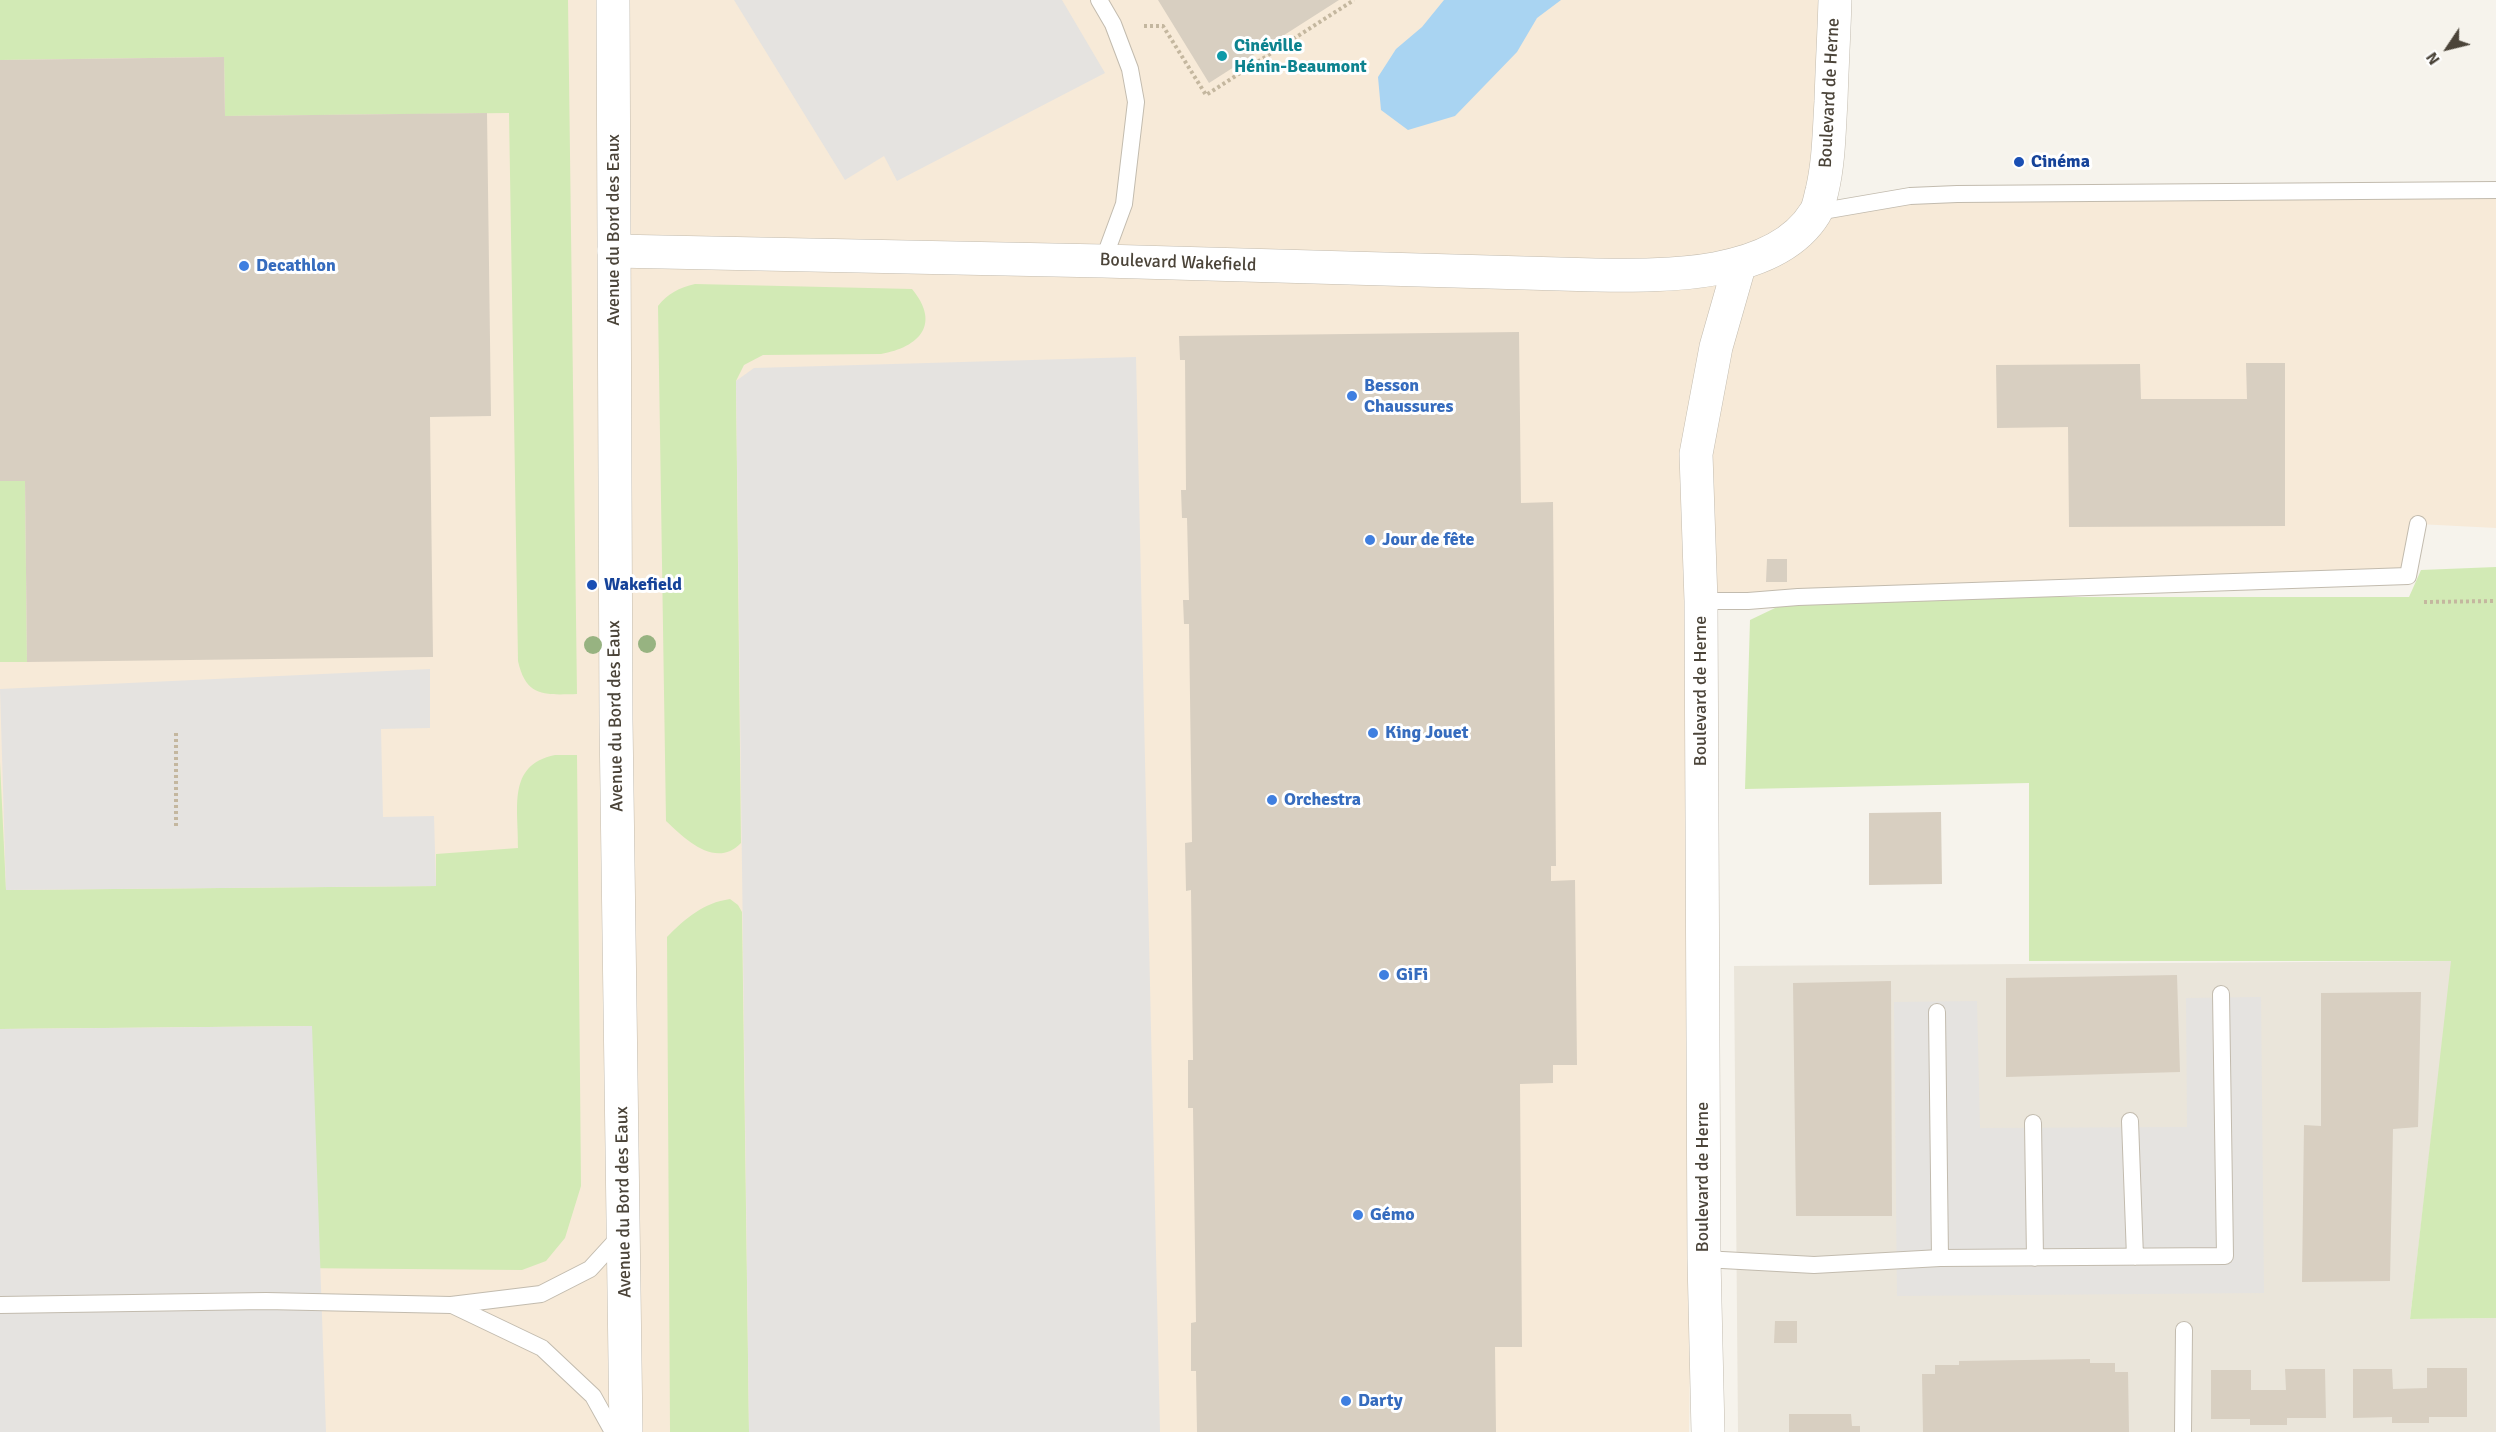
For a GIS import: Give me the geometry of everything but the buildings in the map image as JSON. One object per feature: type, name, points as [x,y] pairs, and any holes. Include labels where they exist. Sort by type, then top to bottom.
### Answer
[{"type":"street","name":"Avenue du Bord des Eaux","points":[[613,0],[615,720],[627,1432]]},
{"type":"street","name":"Boulevard de Herne","points":[[1708,1432],[1704,1259],[1701,601],[1696,454],[1716,347],[1740,263],[1771,251],[1801,232],[1817,212],[1828,165],[1835,0]]},
{"type":"street","name":"Boulevard Wakefield","points":[[614,251],[1103,261],[1637,276],[1695,272],[1740,263]]},
{"type":"lane","points":[[1098,0],[1113,24],[1130,69],[1136,102],[1124,204],[1103,261]]},
{"type":"lane","points":[[1817,212],[1910,196],[1957,194],[2496,190]]},
{"type":"lane","points":[[1701,601],[1748,602],[1798,597],[2408,576],[2418,524]]},
{"type":"lane","points":[[1704,1259],[1814,1265],[1940,1258],[2225,1257],[2222,994]]},
{"type":"lane","points":[[1937,1012],[1940,1258]]},
{"type":"lane","points":[[2130,1121],[2135,1257]]},
{"type":"lane","points":[[2033,1123],[2035,1258]]},
{"type":"lane","points":[[0,1305],[266,1301],[451,1305],[540,1294],[590,1269],[625,1231]]},
{"type":"lane","points":[[451,1305],[542,1348],[593,1396],[613,1432]]},
{"type":"lane","points":[[2183,1432],[2184,1330]]},
{"type":"path","points":[[1113,24],[1162,26],[1206,95],[1354,0]]},
{"type":"path","points":[[176,732],[176,826]]},
{"type":"shaded area","points":[[0,0],[1835,0],[1817,211],[1910,196],[2496,190],[2496,528],[2418,524],[2408,576],[1701,601],[1689,1432],[0,1432]]},
{"type":"shaded area","points":[[734,0],[1062,0],[1105,73],[897,181],[884,156],[845,180]]},
{"type":"shaded area","points":[[1136,357],[1160,1432],[749,1432],[736,381],[754,368]]},
{"type":"shaded area","points":[[430,669],[430,728],[381,729],[383,817],[434,816],[436,886],[6,890],[0,689]]},
{"type":"shaded area","points":[[2452,961],[2410,1319],[2496,1318],[2496,1432],[1738,1432],[1734,966]]},
{"type":"shaded area","points":[[2261,997],[2264,1293],[1897,1296],[1894,1002],[1977,1001],[1980,1128],[2187,1127],[2186,998]]},
{"type":"shaded area","points":[[312,1026],[326,1432],[0,1432],[0,1029]]},
{"type":"green space","points":[[0,0],[568,0],[577,694],[546,693],[531,688],[521,673],[518,661],[509,113],[225,116],[224,57],[0,60]]},
{"type":"green space","points":[[695,284],[912,289],[925,313],[922,332],[916,340],[895,351],[881,354],[763,355],[744,365],[736,381],[741,843],[722,853],[702,849],[666,821],[658,306],[674,292]]},
{"type":"green space","points":[[0,481],[25,481],[27,662],[0,662]]},
{"type":"green space","points":[[2496,567],[2496,1318],[2410,1319],[2451,961],[2029,961],[2029,783],[1745,789],[1750,620],[1798,597],[2409,597],[2421,570]]},
{"type":"green space","points":[[555,755],[577,755],[581,1186],[565,1238],[546,1261],[522,1270],[292,1268],[312,1026],[0,1029],[0,762],[6,890],[436,886],[436,854],[518,848],[517,804],[522,779],[529,768],[539,760]]},
{"type":"green space","points":[[730,899],[738,905],[742,912],[749,1432],[670,1432],[667,937],[696,912],[711,904]]},
{"type":"water","points":[[1444,0],[1561,0],[1537,18],[1517,52],[1455,116],[1408,130],[1381,110],[1378,77],[1396,49],[1422,27]]},
{"type":"place","name":"Cinéville Hénin-Beaumont","points":[[1222,56]]},
{"type":"place","name":"Cinéma","points":[[2019,162]]},
{"type":"place","name":"Decathlon","points":[[244,266]]},
{"type":"place","name":"Besson Chaussures","points":[[1352,396]]},
{"type":"place","name":"Jour de fête","points":[[1370,540]]},
{"type":"place","name":"Wakefield","points":[[592,585]]},
{"type":"place","name":"King Jouet","points":[[1373,733]]},
{"type":"place","name":"Orchestra","points":[[1272,800]]},
{"type":"place","name":"GiFi","points":[[1384,975]]},
{"type":"place","name":"Gémo","points":[[1358,1215]]},
{"type":"place","name":"Darty","points":[[1346,1401]]}]
